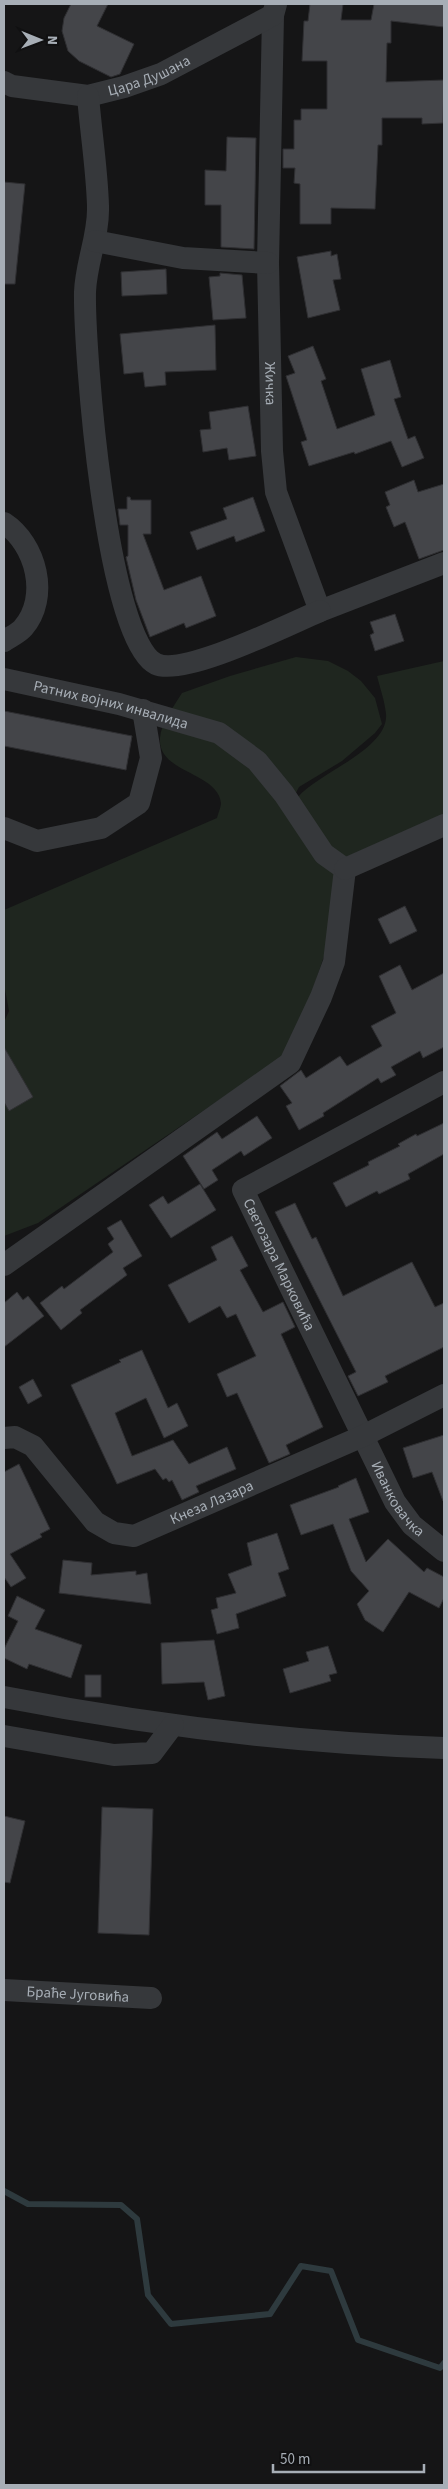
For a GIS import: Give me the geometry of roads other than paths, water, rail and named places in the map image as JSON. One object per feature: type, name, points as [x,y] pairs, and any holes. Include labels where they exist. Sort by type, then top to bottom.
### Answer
[{"type":"street","name":"Цара Душана","points":[[4,82],[12,86],[88,96],[161,74],[275,9]]},
{"type":"street","name":"Жичка","points":[[275,9],[268,263],[272,451],[276,492],[320,611]]},
{"type":"street","points":[[88,96],[98,207],[95,241],[89,257],[86,292],[93,419],[103,510],[116,580],[143,650],[155,664],[169,667],[203,660],[320,611],[444,563]]},
{"type":"street","points":[[95,241],[183,258],[268,263]]},
{"type":"street","points":[[4,523],[11,528],[33,558],[38,599],[23,628],[4,641]]},
{"type":"street","name":"Ратних војних инвалида","points":[[4,679],[143,710],[218,733],[257,761],[284,794],[324,854],[345,868]]},
{"type":"street","points":[[4,828],[37,842],[101,828],[139,803],[151,758],[143,710]]},
{"type":"street","points":[[4,1265],[290,1063],[334,962],[345,868],[444,825]]},
{"type":"street","name":"Светозара Марковића","points":[[363,1436],[243,1190],[444,1082]]},
{"type":"street","name":"Кнеза Лазара","points":[[4,1438],[15,1436],[33,1446],[95,1522],[114,1533],[134,1536],[363,1436],[444,1395]]},
{"type":"street","name":"Иванковачка","points":[[363,1436],[395,1502],[412,1525],[434,1545],[444,1551]]},
{"type":"street","points":[[4,1697],[173,1725],[324,1742],[444,1748]]},
{"type":"street","points":[[4,1736],[114,1755],[152,1753],[173,1725]]},
{"type":"street","name":"Браће Југовића","points":[[4,1990],[151,1998]]},
{"type":"waterway","points":[[4,2191],[28,2204],[121,2205],[137,2219],[148,2295],[171,2324],[270,2314],[301,2266],[331,2271],[358,2340],[440,2368],[444,2363]]}]
